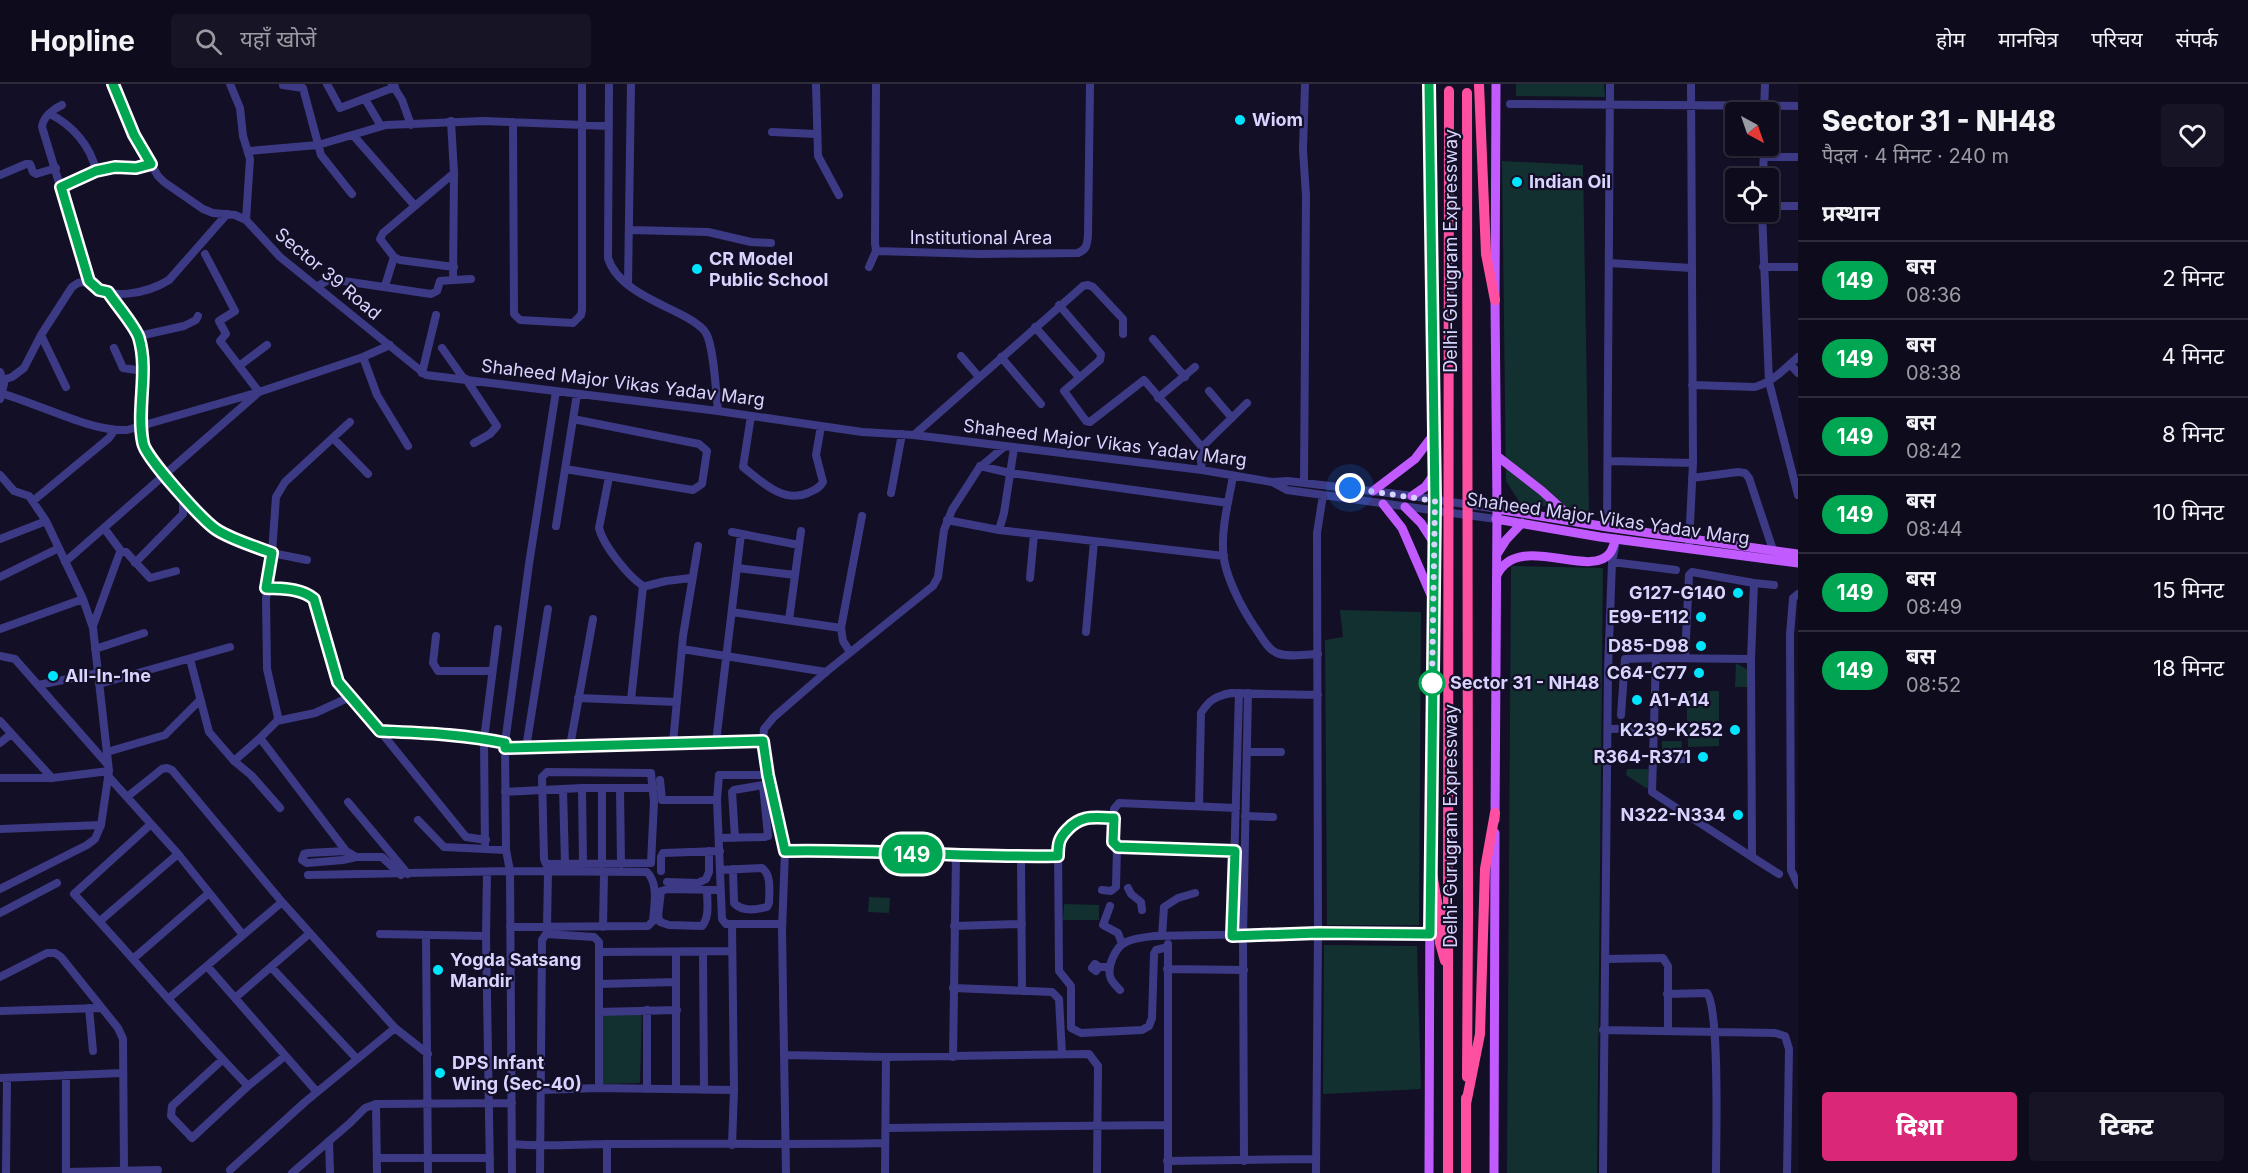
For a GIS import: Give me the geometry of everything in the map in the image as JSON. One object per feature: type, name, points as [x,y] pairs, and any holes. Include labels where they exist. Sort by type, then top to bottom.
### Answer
[{"type":"highway","points":[[1479,84],[1486,254],[1495,300]]},
{"type":"highway","name":"Delhi-Gurugram Expressway","points":[[1448,1173],[1450,979],[1448,917],[1449,87]]},
{"type":"highway","name":"Delhi-Gurugram Expressway","points":[[1466,1173],[1467,88]]},
{"type":"highway","points":[[1466,1104],[1480,1034],[1485,870],[1495,813]]},
{"type":"highway","points":[[1430,862],[1440,943],[1450,979]]},
{"type":"main road","points":[[1428,1173],[1435,512],[1429,84]]},
{"type":"main road","points":[[1494,1173],[1496,84]]},
{"type":"main road","points":[[1373,491],[1415,459],[1435,433]]},
{"type":"main road","points":[[1497,456],[1542,491],[1576,522]]},
{"type":"main road","points":[[1412,496],[1425,487],[1434,473]]},
{"type":"main road","points":[[1496,555],[1522,518],[1507,504],[1497,488]]},
{"type":"main road","points":[[1383,504],[1402,528],[1433,600]]},
{"type":"main road","points":[[1405,507],[1421,523],[1434,543]]},
{"type":"main road","name":"Shaheed Major Vikas Yadav Marg","points":[[1497,514],[1616,539],[1689,543],[1798,554]]},
{"type":"main road","name":"Shaheed Major Vikas Yadav Marg","points":[[1522,518],[1608,527],[1798,563]]},
{"type":"main road","points":[[1496,577],[1504,564],[1518,557],[1598,560],[1611,552],[1616,539]]},
{"type":"street","points":[[113,84],[134,135],[164,182],[180,195],[213,213],[240,216],[246,220]]},
{"type":"street","points":[[230,84],[240,108],[243,136],[249,151],[246,220]]},
{"type":"street","points":[[327,84],[340,108],[393,86],[411,125]]},
{"type":"street","points":[[513,122],[514,314],[520,320],[573,324],[581,315],[582,310],[582,84]]},
{"type":"street","points":[[609,84],[608,258],[611,269],[628,285],[688,318],[704,330],[711,348],[718,411]]},
{"type":"street","points":[[628,285],[631,84]]},
{"type":"street","points":[[816,84],[818,156],[839,195]]},
{"type":"street","points":[[869,267],[876,251],[876,84]]},
{"type":"street","name":"Institutional Area","points":[[876,251],[1078,254],[1084,250],[1088,236],[1090,84]]},
{"type":"street","points":[[1304,483],[1306,196],[1303,150],[1305,84]]},
{"type":"street","points":[[1608,527],[1610,84]]},
{"type":"street","points":[[1689,543],[1693,463],[1691,84]]},
{"type":"street","points":[[1765,84],[1765,102]]},
{"type":"street","points":[[283,85],[303,88],[318,145],[325,162],[352,195]]},
{"type":"street","points":[[365,99],[381,126]]},
{"type":"street","points":[[1510,104],[1610,103],[1725,107]]},
{"type":"street","points":[[62,105],[45,119],[42,127],[89,281],[99,290],[131,293],[148,290],[169,280],[227,214]]},
{"type":"street","points":[[1779,108],[1798,106]]},
{"type":"street","points":[[50,114],[68,124],[88,148],[94,158],[96,171]]},
{"type":"street","points":[[249,151],[318,145],[381,126],[451,121],[609,126]]},
{"type":"street","points":[[451,121],[454,173],[453,280]]},
{"type":"street","points":[[772,132],[816,134]]},
{"type":"street","points":[[353,135],[415,206]]},
{"type":"street","points":[[1763,168],[1764,157],[1798,158]]},
{"type":"street","points":[[0,176],[26,164],[30,164],[36,174],[56,168]]},
{"type":"street","points":[[61,187],[96,171],[115,167],[136,168],[151,164]]},
{"type":"street","points":[[454,173],[383,233],[380,239],[394,257],[400,260],[454,267]]},
{"type":"street","points":[[1779,206],[1798,206]]},
{"type":"street","name":"Sector 39 Road","points":[[246,220],[280,256],[390,345]]},
{"type":"street","points":[[1762,222],[1769,382],[1798,495]]},
{"type":"street","points":[[630,230],[708,232],[751,242],[771,243]]},
{"type":"street","points":[[205,254],[235,311],[219,321],[226,334],[220,341],[259,392]]},
{"type":"street","points":[[385,286],[394,257]]},
{"type":"street","points":[[1609,263],[1691,268]]},
{"type":"street","points":[[1763,267],[1798,267]]},
{"type":"street","points":[[318,286],[330,279],[431,294],[437,291],[440,281],[471,279]]},
{"type":"street","points":[[89,281],[72,287],[41,334],[24,368],[12,377],[2,376],[1,395],[114,431],[141,427],[259,392],[363,357],[390,345],[422,373],[436,315]]},
{"type":"street","points":[[914,435],[1083,286],[1088,285],[1123,319],[1122,334]]},
{"type":"street","points":[[108,292],[139,336],[143,371],[141,427],[143,447],[183,496],[214,529],[272,553],[307,560]]},
{"type":"street","points":[[1059,306],[1101,354],[1100,360],[1064,391],[1088,422],[1141,381],[1146,381],[1158,398],[1202,447]]},
{"type":"street","points":[[139,336],[184,326],[196,320],[198,316]]},
{"type":"street","points":[[1035,327],[1079,377]]},
{"type":"street","points":[[41,334],[66,387]]},
{"type":"street","points":[[1153,339],[1185,377]]},
{"type":"street","points":[[239,366],[267,345]]},
{"type":"street","points":[[114,348],[123,368],[143,371]]},
{"type":"street","points":[[442,348],[497,426],[490,434],[474,443]]},
{"type":"street","points":[[961,356],[979,377]]},
{"type":"street","points":[[363,357],[377,395],[408,446]]},
{"type":"street","points":[[1001,357],[1041,404]]},
{"type":"street","points":[[1692,385],[1755,387],[1769,382],[1798,357]]},
{"type":"street","points":[[1790,364],[1798,373]]},
{"type":"street","points":[[1158,398],[1196,367]]},
{"type":"street","name":"Shaheed Major Vikas Yadav Marg","points":[[422,373],[862,432],[914,435],[1202,470],[1272,482],[1304,483],[1412,496],[1497,514]]},
{"type":"street","points":[[512,1173],[510,871],[506,850],[505,746],[529,564],[556,391]]},
{"type":"street","points":[[1209,391],[1232,418]]},
{"type":"street","points":[[65,562],[259,392]]},
{"type":"street","points":[[556,526],[577,394]]},
{"type":"street","points":[[1202,470],[1200,453],[1202,447],[1247,403]]},
{"type":"street","points":[[751,416],[743,467],[777,493],[801,496],[820,488],[823,482],[816,455],[821,426]]},
{"type":"street","points":[[565,469],[693,490],[702,484],[707,452],[699,444],[573,420]]},
{"type":"street","points":[[277,721],[278,714],[267,669],[266,588],[272,553],[276,497],[279,490],[350,422]]},
{"type":"street","points":[[33,501],[109,438],[114,431]]},
{"type":"street","points":[[891,493],[902,434]]},
{"type":"street","points":[[333,438],[368,474]]},
{"type":"street","points":[[786,1173],[782,924],[785,851],[768,775],[763,741],[764,729],[826,672],[933,586],[940,570],[947,520],[980,466],[1004,447]]},
{"type":"street","points":[[999,530],[1004,513],[1014,448]]},
{"type":"street","points":[[1609,460],[1693,463]]},
{"type":"street","points":[[980,466],[1010,473],[1228,503]]},
{"type":"street","points":[[1692,478],[1744,473],[1749,478],[1773,550]]},
{"type":"street","points":[[0,475],[14,491],[26,495],[33,501],[46,521],[83,599],[93,628],[108,771],[101,825],[95,839],[0,889]]},
{"type":"street","points":[[1233,476],[1224,524],[1224,556],[1239,598],[1252,623],[1271,650],[1280,654],[1318,654]]},
{"type":"street","points":[[609,477],[600,533],[634,579],[643,586]]},
{"type":"street","name":"Shaheed Major Vikas Yadav Marg","points":[[1272,482],[1287,490],[1435,512],[1497,514]]},
{"type":"street","points":[[1316,1173],[1317,532],[1323,495]]},
{"type":"street","points":[[135,563],[183,514],[183,496]]},
{"type":"street","points":[[850,652],[843,641],[841,628],[862,516]]},
{"type":"street","points":[[947,520],[999,530],[1224,556]]},
{"type":"street","points":[[0,538],[46,521]]},
{"type":"street","points":[[104,528],[122,551],[126,552],[150,578],[176,571]]},
{"type":"street","points":[[789,620],[801,531]]},
{"type":"street","points":[[732,532],[800,545]]},
{"type":"street","points":[[716,742],[741,534]]},
{"type":"street","points":[[1030,578],[1034,534]]},
{"type":"street","points":[[1603,1173],[1603,1029],[1612,729],[1608,670],[1612,562],[1616,539]]},
{"type":"street","points":[[1086,632],[1094,541]]},
{"type":"street","points":[[673,743],[691,578],[698,546]]},
{"type":"street","points":[[0,577],[59,548]]},
{"type":"street","points":[[93,628],[117,556],[122,551]]},
{"type":"street","points":[[1612,562],[1676,570]]},
{"type":"street","points":[[737,568],[795,575]]},
{"type":"street","points":[[1685,658],[1690,573],[1773,585]]},
{"type":"street","points":[[643,586],[691,578]]},
{"type":"street","points":[[1752,857],[1751,660],[1754,583]]},
{"type":"street","points":[[631,700],[643,586]]},
{"type":"street","points":[[266,588],[291,589],[314,599],[338,682],[466,837],[506,850]]},
{"type":"street","points":[[1798,594],[1793,598],[1794,850],[1791,870],[1798,885]]},
{"type":"street","points":[[0,629],[83,599]]},
{"type":"street","points":[[526,748],[548,609]]},
{"type":"street","points":[[732,612],[841,628]]},
{"type":"street","points":[[570,746],[593,619]]},
{"type":"street","points":[[485,845],[484,739],[498,629]]},
{"type":"street","points":[[95,649],[144,633]]},
{"type":"street","points":[[436,636],[433,663],[438,671],[492,671]]},
{"type":"street","points":[[99,684],[230,647]]},
{"type":"street","points":[[682,649],[826,672]]},
{"type":"street","points":[[0,656],[15,659],[38,685],[127,797],[178,854],[243,935]]},
{"type":"street","points":[[1656,658],[1652,792],[1779,874]]},
{"type":"street","points":[[190,659],[209,732],[280,808]]},
{"type":"street","points":[[1622,716],[1625,659],[1751,660]]},
{"type":"street","points":[[38,685],[98,673]]},
{"type":"street","points":[[1199,805],[1201,713],[1207,703],[1217,696],[1243,693],[1318,696]]},
{"type":"street","points":[[1243,693],[1247,752],[1243,936],[1245,1161]]},
{"type":"street","points":[[1232,936],[1243,693]]},
{"type":"street","points":[[234,761],[277,721],[315,713],[350,697]]},
{"type":"street","points":[[578,698],[677,702]]},
{"type":"street","points":[[107,752],[165,735],[199,700]]},
{"type":"street","points":[[0,721],[52,778]]},
{"type":"street","points":[[1612,729],[1653,730]]},
{"type":"street","points":[[380,731],[446,734],[526,748],[763,741]]},
{"type":"street","points":[[0,743],[10,734]]},
{"type":"street","points":[[260,738],[346,850],[356,857]]},
{"type":"street","points":[[1247,752],[1281,752]]},
{"type":"street","points":[[1653,760],[1688,759]]},
{"type":"street","points":[[127,797],[162,769],[172,770],[282,902],[395,1028],[428,1054]]},
{"type":"street","points":[[0,778],[52,778],[108,771]]},
{"type":"street","points":[[547,772],[649,772],[653,777],[651,863],[621,864],[603,869],[583,864],[548,865],[544,862],[541,789],[542,777],[547,772]]},
{"type":"street","points":[[768,775],[719,775],[717,800],[722,919],[726,924],[782,924]]},
{"type":"street","points":[[660,780],[662,800],[717,800]]},
{"type":"street","points":[[719,838],[735,838],[768,836],[763,785],[732,792],[735,838]]},
{"type":"street","points":[[582,788],[583,864]]},
{"type":"street","points":[[602,788],[603,927]]},
{"type":"street","points":[[620,788],[621,864]]},
{"type":"street","points":[[505,792],[541,789],[653,788]]},
{"type":"street","points":[[562,789],[565,864]]},
{"type":"street","points":[[348,802],[405,874]]},
{"type":"street","points":[[1142,910],[1141,902],[1122,887],[1118,847],[1113,842],[1114,809],[1119,803],[1236,808]]},
{"type":"street","points":[[1245,816],[1274,817]]},
{"type":"street","points":[[1114,818],[1082,818],[1076,821],[1059,840],[1059,971],[1071,986],[1071,1028],[1075,1032],[1082,1033],[1142,1030],[1149,1026],[1152,1018],[1154,954],[1156,950],[1168,946]]},
{"type":"street","points":[[418,820],[444,847],[485,845]]},
{"type":"street","points":[[151,824],[74,894],[134,958],[222,1060],[248,1086]]},
{"type":"street","points":[[0,829],[101,825]]},
{"type":"street","points":[[1118,847],[1235,851]]},
{"type":"street","points":[[346,850],[308,853],[302,856],[302,860],[307,863],[356,857],[382,857],[405,874]]},
{"type":"street","points":[[785,851],[850,850],[1021,857],[1058,856]]},
{"type":"street","points":[[667,882],[698,883],[706,879],[709,872],[709,851]]},
{"type":"street","points":[[662,871],[663,853],[720,851]]},
{"type":"street","points":[[100,921],[178,854]]},
{"type":"street","points":[[953,1057],[956,855]]},
{"type":"street","points":[[1021,857],[1022,991]]},
{"type":"street","points":[[720,870],[733,869],[762,868],[766,870],[768,874],[767,907],[750,909],[736,906],[733,869]]},
{"type":"street","points":[[308,875],[548,872],[603,869],[647,873],[652,878],[654,896],[652,925],[510,927]]},
{"type":"street","points":[[487,872],[490,1173]]},
{"type":"street","points":[[547,928],[548,872]]},
{"type":"street","points":[[0,913],[57,883]]},
{"type":"street","points":[[1102,890],[1111,891],[1122,887]]},
{"type":"street","points":[[707,890],[707,915],[702,926],[669,925],[660,922],[658,916],[661,891],[668,889],[720,890]]},
{"type":"street","points":[[1167,1173],[1168,946],[1165,936],[1164,907],[1178,898],[1195,892]]},
{"type":"street","points":[[134,958],[209,893]]},
{"type":"street","points":[[168,999],[282,902]]},
{"type":"street","points":[[1110,906],[1103,925],[1118,933],[1122,944]]},
{"type":"street","points":[[732,924],[734,1090],[732,1145]]},
{"type":"street","points":[[954,926],[1022,924]]},
{"type":"street","points":[[235,998],[310,933]]},
{"type":"street","points":[[540,1173],[543,936],[551,933],[594,937],[599,942],[599,1088]]},
{"type":"street","points":[[1120,990],[1111,979],[1110,967],[1122,944],[1137,939],[1165,936],[1318,933],[1430,934]]},
{"type":"street","points":[[380,934],[486,936]]},
{"type":"street","points":[[426,936],[428,1173]]},
{"type":"street","points":[[600,952],[732,951]]},
{"type":"street","points":[[676,952],[676,1089]]},
{"type":"street","points":[[704,952],[704,1090]]},
{"type":"street","points":[[0,977],[47,953],[55,953],[61,957],[121,1033],[123,1040],[124,1171]]},
{"type":"street","points":[[1605,959],[1663,958],[1668,966],[1668,1030]]},
{"type":"street","points":[[207,966],[317,1092]]},
{"type":"street","points":[[271,967],[357,1059]]},
{"type":"street","points":[[1099,967],[1110,967]]},
{"type":"street","points":[[1167,969],[1244,970]]},
{"type":"street","points":[[599,984],[676,982]]},
{"type":"street","points":[[953,988],[1052,992],[1057,995],[1062,1054]]},
{"type":"street","points":[[1667,994],[1707,993],[1710,998],[1715,1031],[1716,1173]]},
{"type":"street","points":[[89,1008],[93,1051]]},
{"type":"street","points":[[0,1011],[101,1008]]},
{"type":"street","points":[[647,1010],[647,1089]]},
{"type":"street","points":[[599,1012],[676,1011]]},
{"type":"street","points":[[230,1170],[317,1092],[395,1028]]},
{"type":"street","points":[[1603,1029],[1775,1033],[1785,1036],[1789,1049],[1787,1173]]},
{"type":"street","points":[[784,1055],[886,1058],[1089,1054],[1098,1066],[1097,1173]]},
{"type":"street","points":[[222,1060],[172,1106],[171,1116],[192,1138],[248,1086],[285,1056]]},
{"type":"street","points":[[885,1173],[886,1058]]},
{"type":"street","points":[[6,1173],[3,1141],[4,1079],[122,1072]]},
{"type":"street","points":[[66,1076],[66,1172],[158,1170]]},
{"type":"street","points":[[1787,1077],[1798,1077]]},
{"type":"street","points":[[542,1090],[599,1088],[734,1090]]},
{"type":"street","points":[[292,1173],[365,1108],[376,1104],[512,1103]]},
{"type":"street","points":[[376,1104],[376,1173]]},
{"type":"street","points":[[886,1128],[1167,1125]]},
{"type":"street","points":[[1787,1140],[1798,1140]]},
{"type":"street","points":[[329,1141],[330,1173]]},
{"type":"street","points":[[512,1144],[540,1147],[607,1144],[885,1143]]},
{"type":"street","points":[[607,1144],[607,1173]]},
{"type":"street","points":[[377,1158],[490,1158]]},
{"type":"street","points":[[1167,1161],[1315,1159]]},
{"type":"green space","points":[[1516,84],[1604,84],[1605,97],[1516,96]]},
{"type":"green space","points":[[1502,161],[1583,165],[1589,512],[1520,503],[1506,481]]},
{"type":"green space","points":[[1511,566],[1603,568],[1597,1173],[1507,1173]]},
{"type":"green space","points":[[1340,610],[1421,612],[1419,925],[1327,925],[1325,640],[1343,637]]},
{"type":"green space","points":[[1736,663],[1749,671],[1749,687],[1735,687]]},
{"type":"green space","points":[[1686,691],[1719,691],[1719,746],[1688,747]]},
{"type":"green space","points":[[1662,741],[1682,741],[1681,754],[1662,753]]},
{"type":"green space","points":[[1627,769],[1649,769],[1648,788],[1626,775]]},
{"type":"green space","points":[[869,897],[890,898],[889,913],[868,912]]},
{"type":"green space","points":[[1064,904],[1099,905],[1099,920],[1063,920]]},
{"type":"green space","points":[[1324,945],[1417,946],[1421,1089],[1323,1094]]},
{"type":"green space","points":[[642,1014],[640,1083],[603,1084],[603,1015]]},
{"type":"bus line","name":"149","points":[[113,84],[134,135],[151,164],[136,168],[115,167],[96,171],[61,187],[89,281],[99,290],[108,292],[139,336],[143,371],[141,427],[143,447],[214,529],[272,553],[266,588],[291,589],[314,599],[338,682],[380,731],[470,737],[505,743],[505,748],[763,741],[785,851],[850,850],[939,855],[1058,856],[1061,836],[1076,821],[1082,818],[1114,818],[1113,842],[1118,847],[1235,851],[1232,936],[1318,933],[1430,934],[1435,433],[1429,84]]},
{"type":"place","name":"Wiom","points":[[1240,120]]},
{"type":"place","name":"Indian Oil","points":[[1517,182]]},
{"type":"place","name":"CR Model Public School","points":[[697,269]]},
{"type":"place","name":"G127-G140","points":[[1738,593]]},
{"type":"place","name":"E99-E112","points":[[1701,617]]},
{"type":"place","name":"D85-D98","points":[[1701,646]]},
{"type":"place","name":"C64-C77","points":[[1699,673]]},
{"type":"place","name":"All-In-1ne","points":[[53,676]]},
{"type":"place","name":"Sector 31 - NH48","points":[[1432,683]]},
{"type":"place","name":"A1-A14","points":[[1637,700]]},
{"type":"place","name":"K239-K252","points":[[1735,730]]},
{"type":"place","name":"R364-R371","points":[[1703,757]]},
{"type":"place","name":"N322-N334","points":[[1738,815]]},
{"type":"place","name":"Yogda Satsang Mandir","points":[[438,970]]},
{"type":"place","name":"DPS Infant Wing (Sec-40)","points":[[440,1073]]},
{"type":"route","points":[[1350,488],[1435,501],[1432,683]]}]
